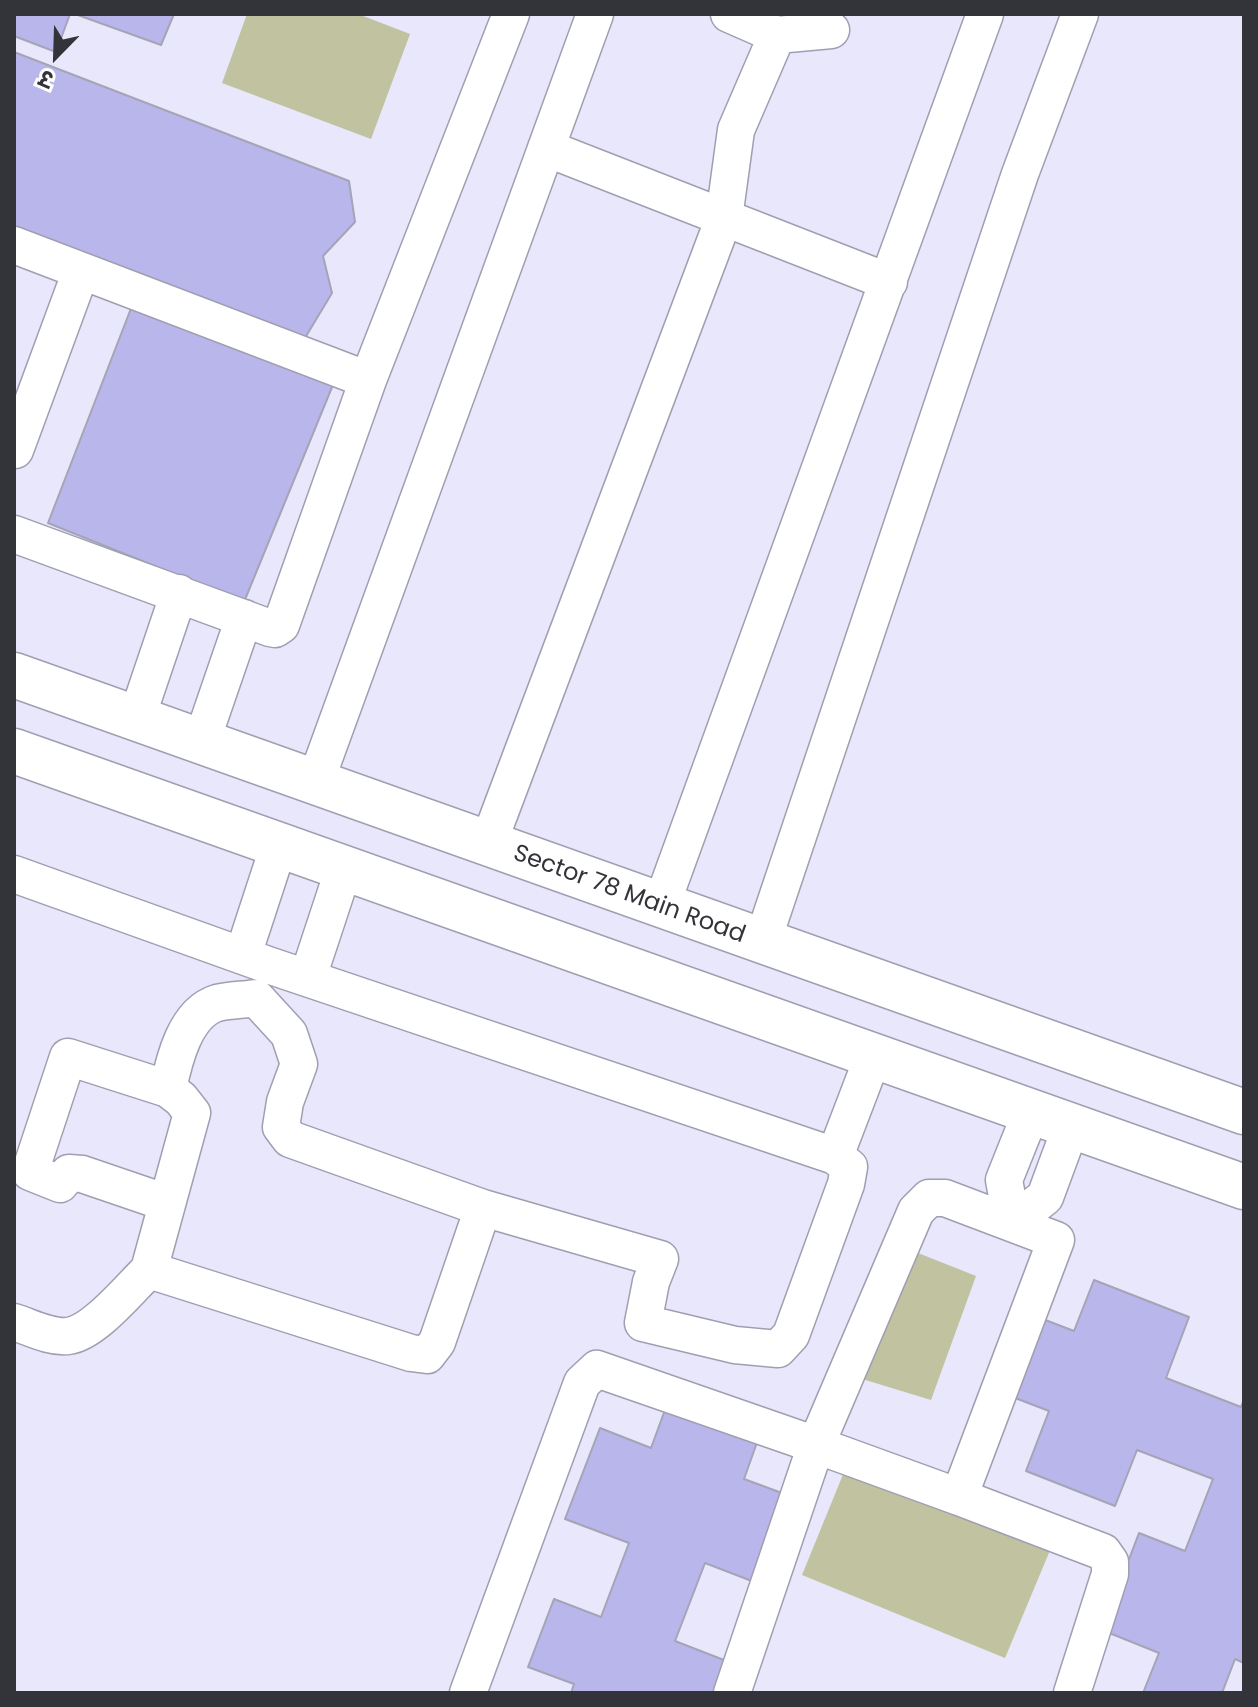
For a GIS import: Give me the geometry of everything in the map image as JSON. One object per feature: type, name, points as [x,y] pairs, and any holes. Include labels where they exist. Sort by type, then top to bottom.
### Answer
[{"type":"main road","name":"Sector 78 Main Road","points":[[14,675],[1244,1112]]},
{"type":"main road","points":[[14,751],[1244,1187]]},
{"type":"street","points":[[14,534],[275,629],[281,625],[368,380],[511,14]]},
{"type":"street","points":[[315,783],[595,14]]},
{"type":"street","points":[[729,14],[777,35],[831,30]]},
{"type":"street","points":[[661,906],[985,14]]},
{"type":"street","points":[[762,943],[1015,189],[1080,14]]},
{"type":"street","points":[[488,844],[724,218],[736,130],[777,35]]},
{"type":"street","points":[[546,148],[889,282]]},
{"type":"street","points":[[14,245],[368,380]]},
{"type":"street","points":[[15,450],[81,271]]},
{"type":"street","points":[[136,720],[179,593]]},
{"type":"street","points":[[201,743],[244,618]]},
{"type":"street","points":[[14,874],[256,973],[308,977],[835,1156],[849,1167],[846,1184],[791,1335],[778,1349],[735,1345],[643,1323],[651,1282],[660,1259],[483,1208],[290,1139],[281,1127],[285,1102],[299,1064],[289,1034],[256,973],[279,845]]},
{"type":"street","points":[[308,977],[344,868]]},
{"type":"street","points":[[168,1089],[173,1062],[185,1035],[199,1015],[256,973]]},
{"type":"street","points":[[835,1156],[874,1054]]},
{"type":"street","points":[[14,1322],[54,1335],[69,1336],[87,1330],[149,1270],[192,1113],[168,1089],[68,1057],[30,1172],[60,1184],[69,1173],[82,1174],[167,1203]]},
{"type":"street","points":[[1012,1223],[1004,1180],[1032,1110]]},
{"type":"street","points":[[1012,1223],[1045,1197],[1072,1124]]},
{"type":"street","points":[[732,1693],[816,1445],[916,1211],[929,1198],[945,1198],[1056,1240],[959,1497]]},
{"type":"street","points":[[149,1270],[411,1353],[427,1355],[437,1342],[483,1208]]},
{"type":"street","points":[[468,1693],[582,1383],[597,1369],[622,1375],[816,1445],[1103,1552],[1110,1562],[1110,1574],[1072,1693]]},
{"type":"green space","points":[[247,14],[358,14],[410,34],[371,139],[222,83]]},
{"type":"green space","points":[[913,1251],[976,1276],[931,1400],[859,1378]]},
{"type":"green space","points":[[853,1450],[1056,1536],[1005,1658],[802,1575]]},
{"type":"building","points":[[14,14],[70,14],[56,52],[14,36]]},
{"type":"building","points":[[75,14],[174,14],[161,45]]},
{"type":"building","points":[[14,52],[349,181],[355,222],[323,256],[332,293],[299,348],[14,239]]},
{"type":"building","points":[[135,298],[337,375],[244,602],[48,523]]},
{"type":"building","points":[[1094,1280],[1189,1317],[1166,1378],[1241,1407],[1244,1399],[1244,1663],[1235,1659],[1222,1693],[1143,1693],[1159,1653],[1102,1630],[1139,1533],[1185,1551],[1213,1479],[1137,1450],[1115,1506],[1026,1471],[1049,1411],[1010,1396],[1040,1318],[1074,1331]]},
{"type":"building","points":[[669,1399],[760,1434],[744,1479],[790,1496],[757,1583],[705,1563],[675,1641],[729,1662],[717,1693],[571,1693],[574,1684],[528,1667],[554,1599],[601,1617],[629,1543],[565,1519],[600,1428],[651,1448]]}]
